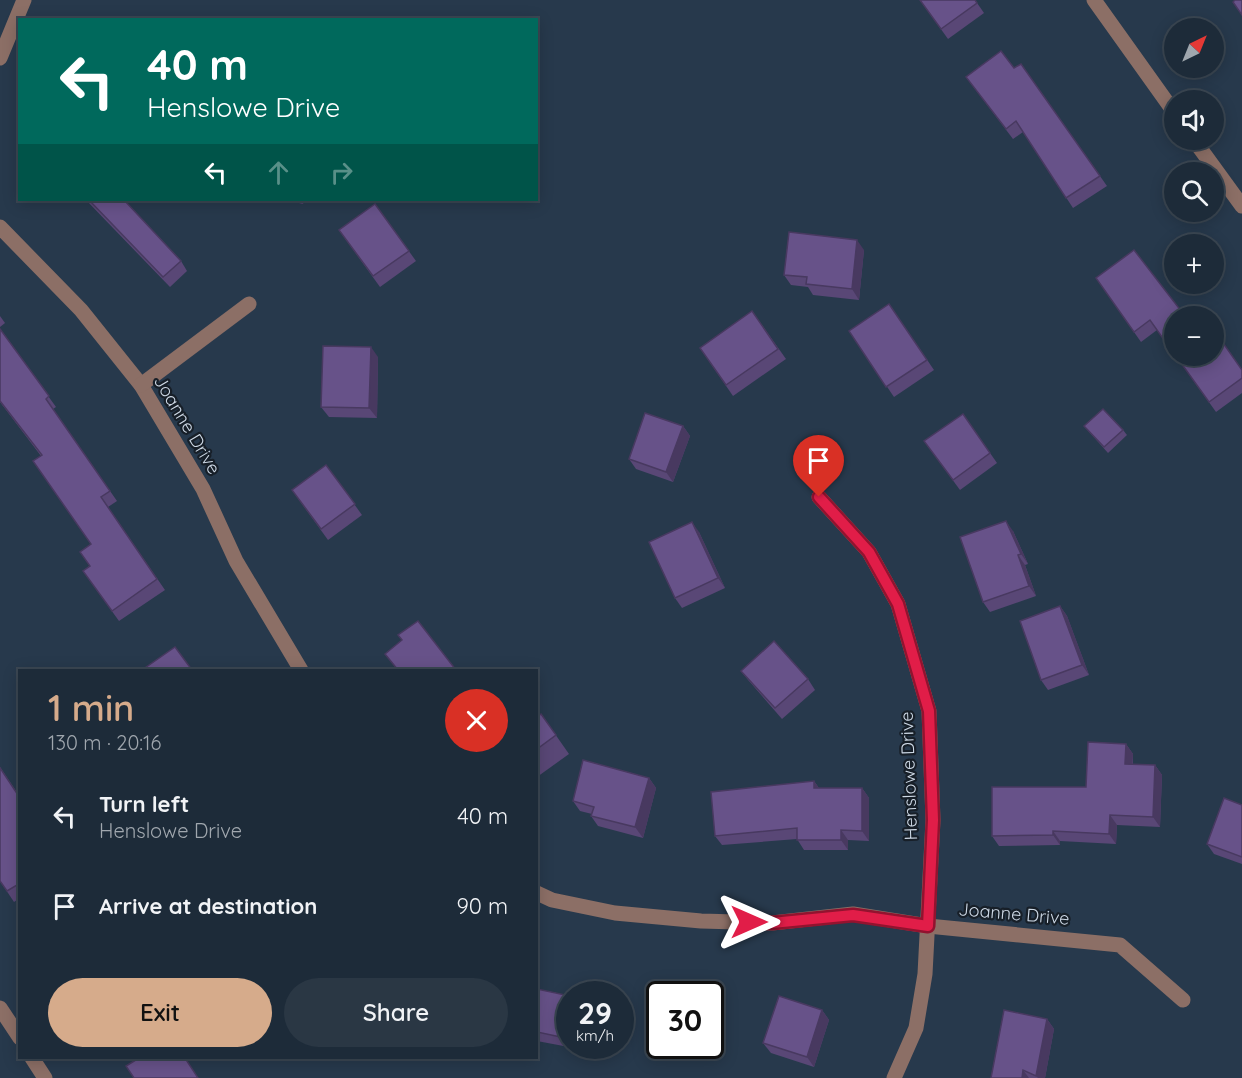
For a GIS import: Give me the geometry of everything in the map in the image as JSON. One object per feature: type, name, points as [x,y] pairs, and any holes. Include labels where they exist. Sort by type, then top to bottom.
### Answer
[{"type":"street","points":[[0,58],[24,0]]},
{"type":"street","points":[[1099,1],[1164,97]]},
{"type":"street","points":[[1201,150],[1242,206]]},
{"type":"street","name":"Joanne Drive","points":[[0,226],[81,310],[141,385],[203,489],[236,561],[300,669]]},
{"type":"street","points":[[141,385],[249,304]]},
{"type":"street","name":"Henslowe Drive","points":[[819,497],[869,552],[898,604],[929,711],[933,820],[926,974],[916,1028],[894,1078]]},
{"type":"street","name":"Joanne Drive","points":[[538,893],[552,900],[615,913],[701,921],[772,923],[853,915],[928,926],[1120,945],[1184,1000]]},
{"type":"street","points":[[0,1008],[18,1035]]},
{"type":"street","points":[[33,1059],[45,1078]]},
{"type":"building","points":[[920,0],[975,0],[977,3],[941,29]]},
{"type":"building","points":[[1242,0],[1242,15],[1233,2]]},
{"type":"building","points":[[1001,51],[1014,68],[1021,64],[1100,176],[1066,198],[1016,121],[1006,129],[966,77]]},
{"type":"building","points":[[90,201],[125,201],[181,261],[163,277]]},
{"type":"building","points":[[375,204],[409,251],[373,276],[339,230]]},
{"type":"building","points":[[789,232],[857,240],[852,289],[806,284],[807,277],[784,275]]},
{"type":"building","points":[[1134,250],[1164,289],[1164,294],[1168,294],[1177,306],[1164,306],[1164,340],[1150,320],[1134,332],[1096,278]]},
{"type":"building","points":[[889,304],[927,360],[886,387],[849,331]]},
{"type":"building","points":[[752,311],[778,349],[726,385],[700,348]]},
{"type":"building","points":[[0,329],[49,396],[46,399],[110,491],[101,497],[157,579],[112,611],[83,571],[90,566],[80,552],[91,544],[33,461],[42,455],[0,401]]},
{"type":"building","points":[[1224,344],[1242,370],[1242,378],[1209,402],[1183,366],[1224,366]]},
{"type":"building","points":[[323,346],[371,347],[369,408],[321,407]]},
{"type":"building","points":[[1103,409],[1123,430],[1104,447],[1084,426]]},
{"type":"building","points":[[645,413],[683,426],[666,472],[629,459]]},
{"type":"building","points":[[963,414],[990,453],[953,480],[924,441]]},
{"type":"building","points":[[326,465],[355,504],[321,529],[292,490]]},
{"type":"building","points":[[1006,521],[1021,554],[1018,555],[1029,586],[983,602],[960,537]]},
{"type":"building","points":[[692,522],[718,578],[675,598],[649,542]]},
{"type":"building","points":[[1060,606],[1082,665],[1041,680],[1020,621]]},
{"type":"building","points":[[418,621],[455,669],[397,669],[385,654],[402,640],[398,635]]},
{"type":"building","points":[[774,641],[808,679],[775,708],[741,671]]},
{"type":"building","points":[[175,647],[191,669],[143,669]]},
{"type":"building","points":[[541,714],[556,735],[538,748],[538,716]]},
{"type":"building","points":[[1088,742],[1126,744],[1125,764],[1155,765],[1153,817],[1110,815],[1109,834],[1053,831],[1053,835],[992,836],[992,787],[1086,787]]},
{"type":"building","points":[[583,760],[649,778],[635,827],[591,816],[594,807],[573,801]]},
{"type":"building","points":[[0,768],[18,795],[18,886],[7,891],[0,881]]},
{"type":"building","points":[[814,781],[814,788],[862,788],[862,831],[841,830],[841,840],[797,840],[797,828],[715,836],[711,792]]},
{"type":"building","points":[[1224,798],[1242,805],[1242,857],[1207,844]]},
{"type":"building","points":[[538,989],[556,993],[556,1036],[538,1032]]},
{"type":"building","points":[[779,996],[822,1010],[807,1057],[763,1043]]},
{"type":"building","points":[[1004,1010],[1047,1019],[1036,1076],[1023,1070],[1022,1078],[991,1078]]},
{"type":"building","points":[[137,1059],[186,1059],[198,1078],[134,1078],[126,1066]]},
{"type":"route","points":[[749,922],[772,923],[853,915],[928,926],[933,820],[929,711],[898,604],[869,552],[819,497]]}]
